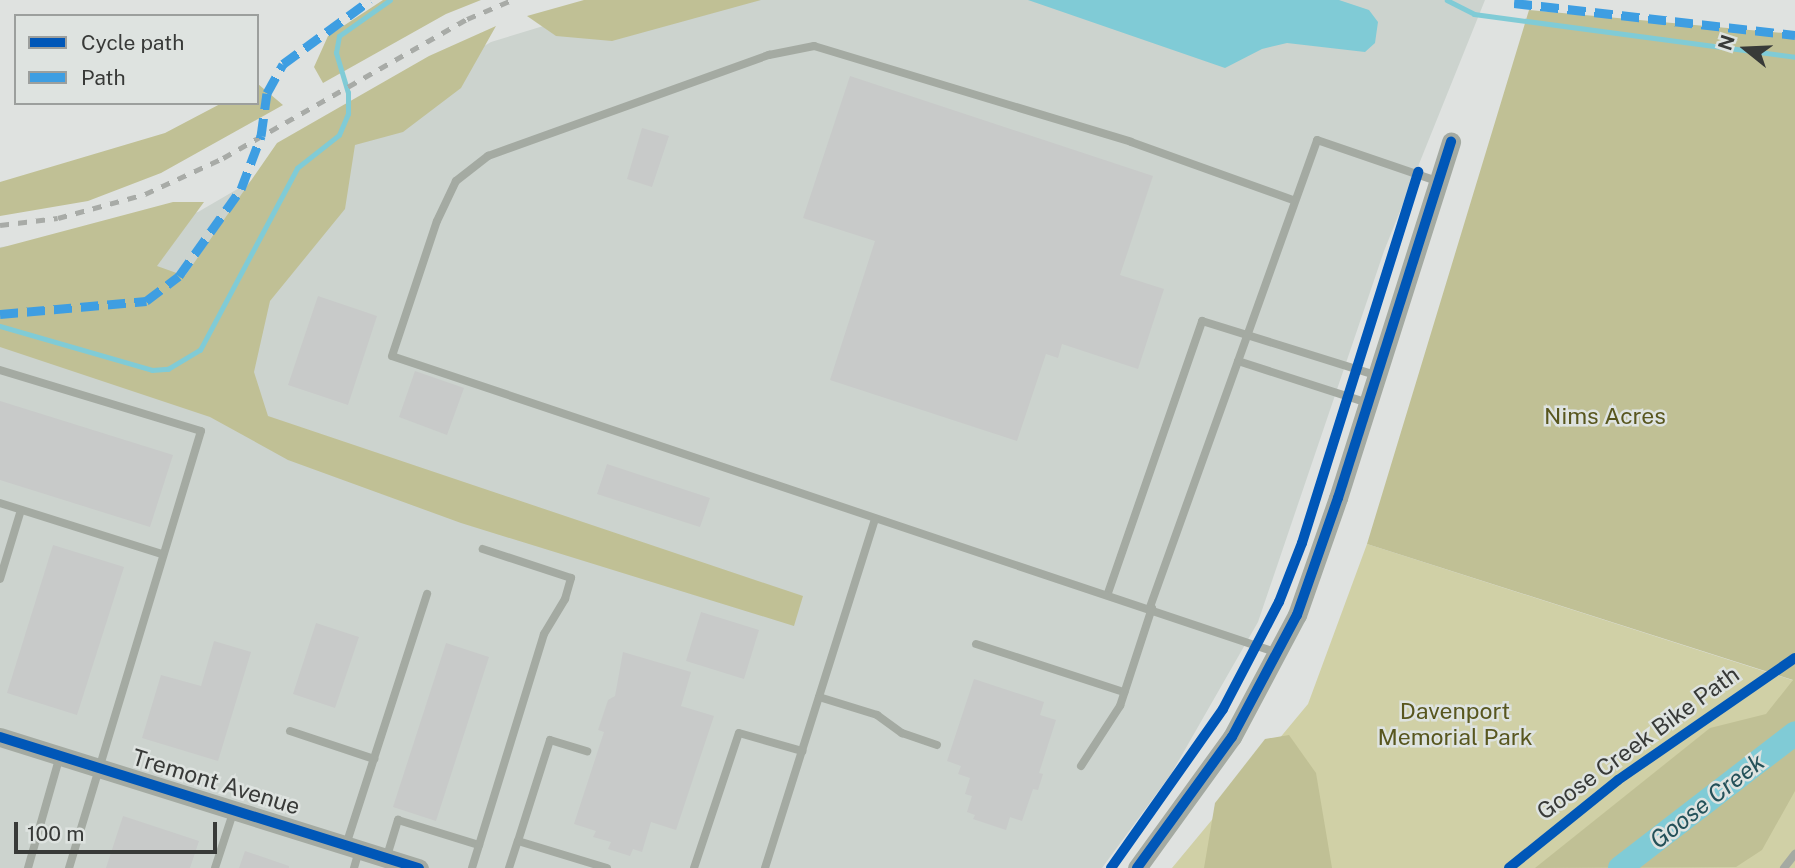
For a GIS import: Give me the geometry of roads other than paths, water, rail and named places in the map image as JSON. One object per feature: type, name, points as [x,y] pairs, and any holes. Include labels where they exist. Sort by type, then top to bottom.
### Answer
[{"type":"street","points":[[1137,868],[1232,737],[1278,653],[1318,561],[1451,141]]},
{"type":"street","name":"Tremont Avenue","points":[[0,737],[234,810],[353,854],[387,858],[419,868]]},
{"type":"lane","points":[[1278,653],[1108,593],[875,520],[747,471],[392,356],[437,220],[456,181],[488,156],[769,55],[814,46],[1118,138],[1293,200]]},
{"type":"lane","points":[[1081,766],[1124,692],[1293,200],[1317,140],[1437,181]]},
{"type":"lane","points":[[1108,593],[1202,321],[1377,375]]},
{"type":"lane","points":[[1238,361],[1368,403]]},
{"type":"lane","points":[[0,370],[201,431],[69,868]]},
{"type":"lane","points":[[0,503],[162,554]]},
{"type":"lane","points":[[0,579],[21,510]]},
{"type":"lane","points":[[765,868],[875,520]]},
{"type":"lane","points":[[472,868],[544,634],[565,599],[571,579],[482,549]]},
{"type":"lane","points":[[353,854],[374,759],[427,594]]},
{"type":"lane","points":[[976,644],[1124,692]]},
{"type":"lane","points":[[819,697],[877,715],[902,733],[937,745]]},
{"type":"lane","points":[[290,731],[374,759]]},
{"type":"lane","points":[[694,868],[739,733],[802,751]]},
{"type":"lane","points":[[509,868],[550,740],[587,751]]},
{"type":"lane","points":[[28,868],[60,756]]},
{"type":"lane","points":[[215,868],[234,810]]},
{"type":"lane","points":[[387,858],[398,820],[479,845]]},
{"type":"lane","points":[[518,841],[607,868]]},
{"type":"lane","points":[[1784,868],[1795,855]]},
{"type":"water","points":[[1028,0],[1339,0],[1369,10],[1378,22],[1375,43],[1365,52],[1287,43],[1262,49],[1225,68]]},
{"type":"waterway","points":[[0,326],[152,370],[168,369],[200,350],[297,168],[339,135],[348,114],[348,93],[336,53],[339,36],[390,0]]},
{"type":"waterway","points":[[1447,0],[1474,14],[1795,57]]},
{"type":"waterway","name":"Goose Creek","points":[[1620,868],[1795,733]]},
{"type":"railway","points":[[0,225],[58,218],[145,194],[223,158],[467,19],[512,0]]},
{"type":"park label","name":"Nims Acres","points":[[1605,416]]},
{"type":"park label","name":"Davenport Memorial Park","points":[[1455,724]]}]
